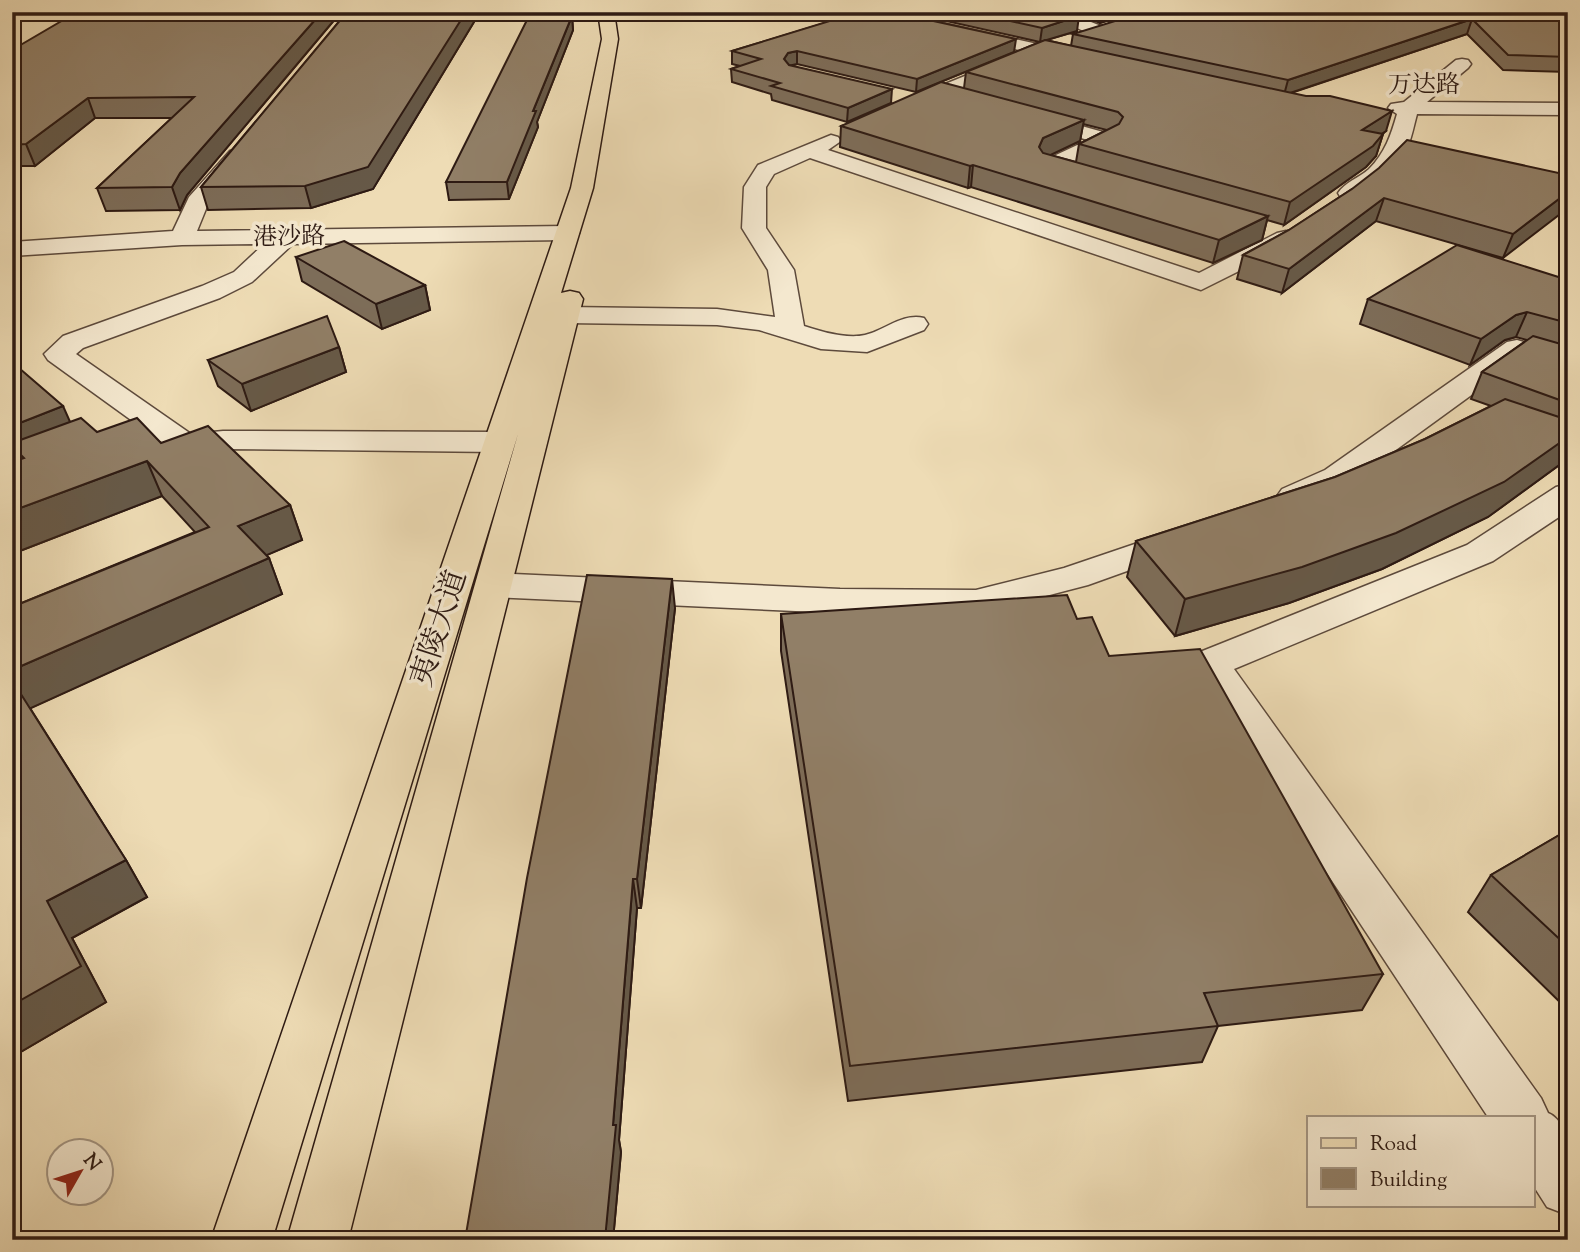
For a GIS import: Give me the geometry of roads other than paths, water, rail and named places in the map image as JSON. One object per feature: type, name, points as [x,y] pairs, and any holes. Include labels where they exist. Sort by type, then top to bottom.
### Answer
[{"type":"main road","name":"夷陵大道","points":[[242,1240],[582,188],[610,39],[606,12]]},
{"type":"main road","name":"夷陵大道","points":[[317,1240],[605,171],[624,38],[620,12]]},
{"type":"street","points":[[870,12],[1093,62]]},
{"type":"street","points":[[1051,12],[1100,32]]},
{"type":"street","points":[[892,103],[928,97],[1041,50],[1125,24]]},
{"type":"street","points":[[1332,206],[1376,174],[1397,148],[1409,108],[1462,64]]},
{"type":"street","points":[[928,97],[977,103]]},
{"type":"street","name":"万达路","points":[[1382,108],[1568,109]]},
{"type":"street","points":[[1016,114],[1107,139],[1049,167],[1102,183]]},
{"type":"street","points":[[791,331],[782,270],[754,228],[755,187],[766,170],[845,134]]},
{"type":"street","points":[[182,238],[197,202],[251,138]]},
{"type":"street","points":[[808,151],[1200,282],[1293,233],[1261,229]]},
{"type":"street","name":"港沙路","points":[[12,248],[182,238],[567,233]]},
{"type":"street","points":[[287,236],[243,277],[211,292],[73,342],[58,354],[185,444],[223,440],[498,442]]},
{"type":"street","points":[[566,315],[717,317],[763,322],[821,341],[867,344],[914,324]]},
{"type":"street","points":[[1263,509],[1337,477],[1517,348],[1568,365]]},
{"type":"street","points":[[112,433],[149,418]]},
{"type":"street","points":[[1520,1116],[1209,664],[1480,553],[1568,494]]},
{"type":"street","points":[[494,585],[840,601],[976,602],[1075,577],[1214,528]]},
{"type":"street","points":[[1534,1136],[1568,1186]]}]
